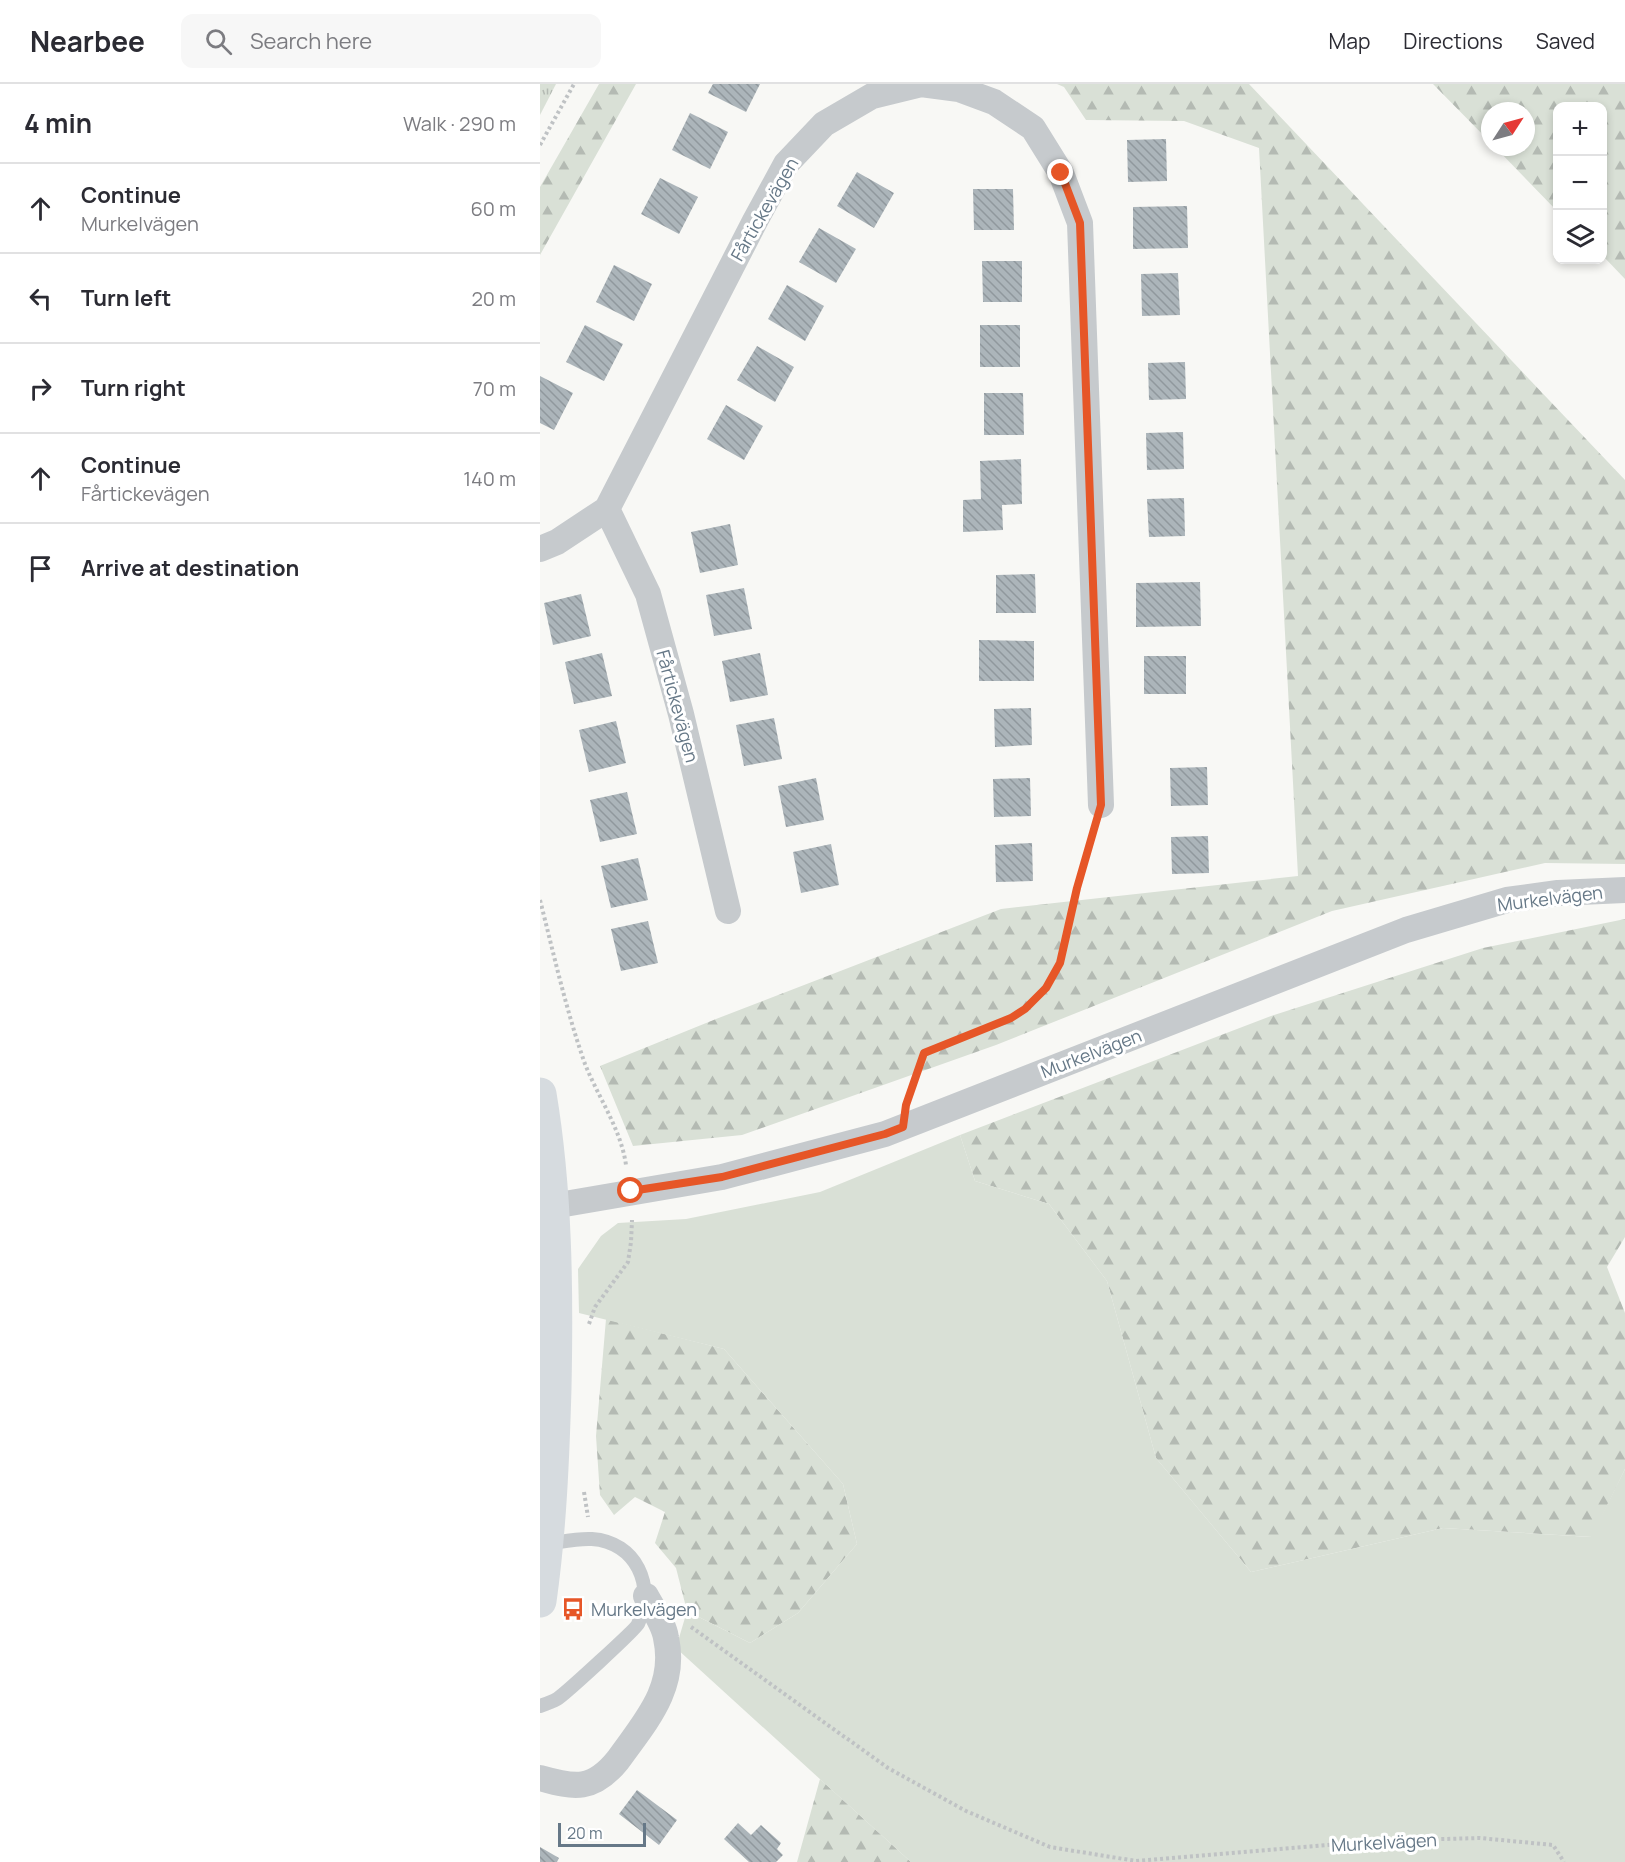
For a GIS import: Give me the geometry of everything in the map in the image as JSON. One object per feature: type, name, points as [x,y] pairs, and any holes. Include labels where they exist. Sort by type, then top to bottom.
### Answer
[{"type":"street","name":"Fårtickevägen","points":[[540,549],[557,542],[607,509],[786,164],[824,124],[872,96],[921,84],[959,89],[994,102],[1033,128],[1061,173],[1080,223],[1101,805]]},
{"type":"street","name":"Fårtickevägen","points":[[607,509],[648,594],[681,714],[728,911]]},
{"type":"street","name":"Murkelvägen","points":[[553,1206],[722,1177],[885,1134],[1406,930],[1507,900],[1558,893],[1625,890]]},
{"type":"street","points":[[540,1094],[553,1206],[556,1332],[545,1502],[546,1544],[540,1601]]},
{"type":"street","points":[[540,1778],[573,1786],[586,1786],[610,1770],[647,1719],[660,1696],[668,1675],[666,1637],[650,1603]]},
{"type":"lane","points":[[540,1706],[558,1698],[638,1626],[650,1603],[641,1574],[628,1552],[609,1542],[592,1539],[546,1544]]},
{"type":"path","points":[[540,145],[574,84]]},
{"type":"path","points":[[903,1127],[906,1105],[924,1053],[1011,1018],[1025,1009],[1046,988],[1060,963],[1077,888],[1101,805]]},
{"type":"path","name":"Murkelvägen","points":[[650,1603],[670,1611],[888,1768],[966,1811],[1050,1847],[1136,1861],[1374,1841],[1480,1838],[1553,1845],[1564,1862]]},
{"type":"green space","points":[[540,84],[556,84],[540,115]]},
{"type":"green space","points":[[599,84],[636,84],[540,255],[540,187]]},
{"type":"green space","points":[[1057,84],[1249,84],[1625,480],[1625,864],[1545,863],[1332,911],[996,1045],[742,1135],[633,1146],[600,1066],[1001,909],[1298,876],[1259,148],[1184,121],[1086,120],[1064,87]]},
{"type":"green space","points":[[1433,84],[1625,84],[1625,279],[1607,260],[1607,102],[1553,102],[1553,207],[1504,156],[1535,156],[1535,102],[1481,102],[1481,133]]},
{"type":"green space","points":[[1625,919],[1625,1237],[1607,1267],[1625,1313],[1625,1469],[1592,1537],[1443,1528],[1251,1572],[1156,1458],[1107,1281],[1049,1204],[975,1181],[960,1135],[1271,1016],[1483,948]]},
{"type":"green space","points":[[960,1135],[975,1181],[1049,1204],[1107,1281],[1156,1458],[1251,1572],[1443,1528],[1591,1537],[1625,1469],[1625,1862],[911,1862],[676,1648],[687,1611],[750,1643],[798,1613],[857,1544],[843,1484],[724,1349],[579,1313],[578,1269],[601,1236],[618,1223],[686,1219],[820,1192]]},
{"type":"green space","points":[[606,1319],[724,1349],[843,1484],[857,1544],[798,1613],[750,1643],[687,1611],[676,1568],[655,1543],[665,1512],[635,1497],[614,1515],[600,1495],[596,1436]]},
{"type":"green space","points":[[820,1779],[911,1862],[797,1862]]},
{"type":"building","points":[[713,84],[760,84],[746,112],[708,93]]},
{"type":"building","points":[[690,113],[728,132],[710,169],[672,150]]},
{"type":"building","points":[[1166,139],[1167,181],[1128,182],[1127,140]]},
{"type":"building","points":[[857,172],[894,193],[874,228],[837,206]]},
{"type":"building","points":[[660,178],[698,197],[679,234],[641,214]]},
{"type":"building","points":[[973,189],[1013,189],[1014,230],[974,230]]},
{"type":"building","points":[[1187,206],[1188,248],[1133,249],[1133,207]]},
{"type":"building","points":[[819,228],[856,249],[836,283],[799,262]]},
{"type":"building","points":[[982,261],[1022,261],[1022,302],[983,302]]},
{"type":"building","points":[[614,265],[652,284],[634,321],[596,302]]},
{"type":"building","points":[[1178,273],[1180,315],[1142,316],[1141,274]]},
{"type":"building","points":[[787,285],[824,306],[805,341],[768,319]]},
{"type":"building","points":[[585,325],[623,344],[604,381],[566,362]]},
{"type":"building","points":[[980,325],[1020,325],[1020,367],[980,367]]},
{"type":"building","points":[[757,346],[794,367],[775,402],[737,380]]},
{"type":"building","points":[[1185,362],[1186,399],[1149,400],[1148,363]]},
{"type":"building","points":[[540,376],[573,393],[554,430],[540,423]]},
{"type":"building","points":[[984,393],[1023,393],[1024,435],[984,435]]},
{"type":"building","points":[[726,405],[763,426],[744,460],[707,439]]},
{"type":"building","points":[[1183,432],[1184,469],[1147,470],[1146,433]]},
{"type":"building","points":[[1021,459],[1022,504],[1002,505],[1003,530],[963,532],[963,500],[981,499],[980,461]]},
{"type":"building","points":[[1184,498],[1185,536],[1149,537],[1147,499]]},
{"type":"building","points":[[730,524],[738,565],[700,573],[691,532]]},
{"type":"building","points":[[1035,574],[1036,613],[996,613],[996,575]]},
{"type":"building","points":[[1200,582],[1201,626],[1136,627],[1136,583]]},
{"type":"building","points":[[744,588],[752,629],[714,636],[706,595]]},
{"type":"building","points":[[581,594],[591,636],[553,645],[544,603]]},
{"type":"building","points":[[979,640],[1034,641],[1034,681],[979,681]]},
{"type":"building","points":[[602,653],[612,696],[574,704],[565,662]]},
{"type":"building","points":[[760,653],[768,695],[730,702],[722,661]]},
{"type":"building","points":[[1144,656],[1186,656],[1186,694],[1144,694]]},
{"type":"building","points":[[1031,708],[1032,745],[995,747],[994,709]]},
{"type":"building","points":[[774,718],[782,759],[744,766],[736,725]]},
{"type":"building","points":[[616,721],[626,763],[589,772],[579,730]]},
{"type":"building","points":[[1207,767],[1208,805],[1171,806],[1170,768]]},
{"type":"building","points":[[816,778],[824,820],[786,827],[778,786]]},
{"type":"building","points":[[1030,778],[1031,816],[994,817],[993,779]]},
{"type":"building","points":[[627,792],[637,834],[600,842],[590,800]]},
{"type":"building","points":[[1208,836],[1209,873],[1172,874],[1171,837]]},
{"type":"building","points":[[1032,843],[1033,881],[996,882],[995,845]]},
{"type":"building","points":[[831,844],[839,885],[801,893],[793,852]]},
{"type":"building","points":[[638,858],[648,900],[611,908],[601,866]]},
{"type":"building","points":[[648,921],[658,963],[621,971],[611,929]]},
{"type":"building","points":[[637,1790],[677,1820],[659,1845],[619,1814]]},
{"type":"building","points":[[738,1823],[751,1835],[761,1825],[781,1843],[777,1849],[783,1855],[776,1862],[749,1862],[724,1839]]},
{"type":"building","points":[[540,1847],[559,1858],[557,1862],[540,1862]]},
{"type":"place","name":"Murkelvägen","points":[[573,1609]]},
{"type":"route","points":[[631,1191],[722,1177],[885,1134],[903,1127],[906,1105],[924,1053],[1011,1018],[1025,1009],[1046,988],[1060,963],[1077,888],[1101,805],[1080,223],[1061,173]]}]
